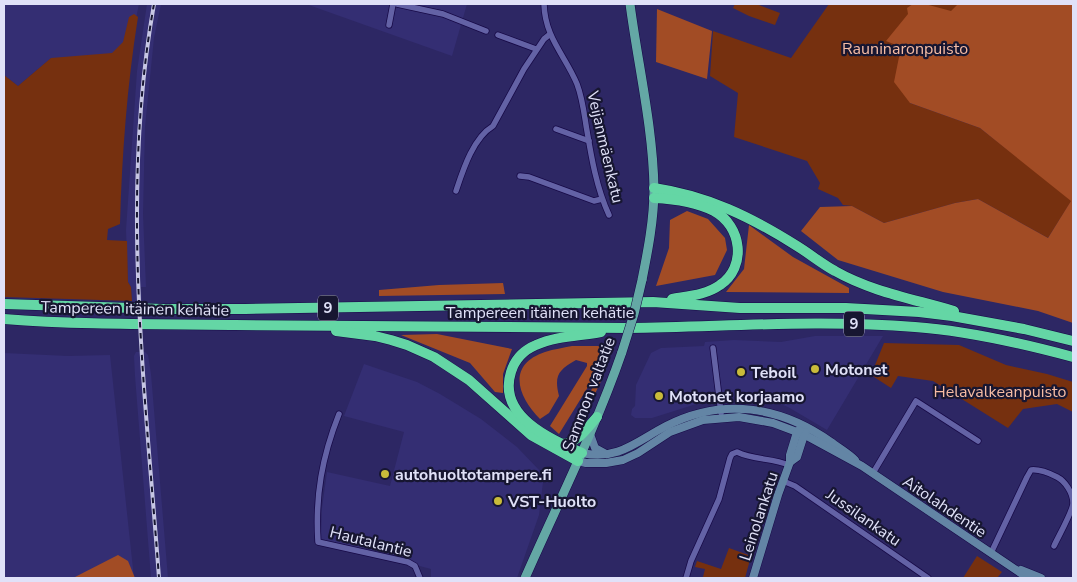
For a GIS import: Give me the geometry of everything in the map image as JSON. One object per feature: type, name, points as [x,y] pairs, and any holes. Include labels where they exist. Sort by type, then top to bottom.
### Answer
[{"type":"highway","points":[[653,302],[691,297],[712,290],[720,285],[732,272],[736,264],[738,249],[738,241],[730,225],[715,212],[654,193]]},
{"type":"highway","points":[[654,193],[684,193],[723,206],[780,236],[835,272],[870,287],[988,322]]},
{"type":"highway","name":"Tampereen itäinen kehätie","points":[[4,304],[164,310],[245,310],[653,302],[740,308],[885,310],[919,312],[988,322],[1073,341]]},
{"type":"highway","name":"Tampereen itäinen kehätie","points":[[4,319],[123,324],[300,326],[631,328],[788,323],[893,325],[978,335],[1073,357]]},
{"type":"highway","points":[[300,326],[375,336],[421,351],[447,364],[469,380],[531,435],[580,457]]},
{"type":"highway","points":[[580,457],[535,428],[523,418],[512,403],[509,382],[517,359],[530,348],[546,341],[631,328]]},
{"type":"highway","points":[[562,444],[572,442],[598,417]]},
{"type":"main road","name":"Sammon valtatie","points":[[525,578],[598,417],[622,352],[636,308],[642,280],[654,193],[648,120],[630,4]]},
{"type":"main road","name":"Aitolahdentie","points":[[580,457],[608,454],[634,446],[682,419],[760,411],[790,418],[805,425],[852,456],[862,466]]},
{"type":"main road","name":"Aitolahdentie","points":[[580,457],[606,463],[623,460],[638,453],[670,432],[721,414],[773,423],[801,434],[862,466],[1028,578]]},
{"type":"main road","points":[[801,434],[805,425]]},
{"type":"main road","points":[[590,434],[595,448],[608,454]]},
{"type":"main road","name":"Leinolankatu","points":[[753,578],[789,464],[790,455],[801,434]]},
{"type":"main road","name":"Aitolahdentie","points":[[1012,567],[1041,578]]},
{"type":"street","points":[[389,25],[393,4]]},
{"type":"street","points":[[397,4],[443,14],[486,31]]},
{"type":"street","name":"Veijanmäenkatu","points":[[544,4],[550,35],[577,84],[602,199],[609,215]]},
{"type":"street","points":[[498,35],[536,49]]},
{"type":"street","points":[[456,191],[467,159],[485,132],[493,126],[536,49],[550,35]]},
{"type":"street","points":[[556,129],[589,141]]},
{"type":"street","points":[[520,176],[529,177],[594,201],[602,199]]},
{"type":"street","points":[[713,348],[721,414]]},
{"type":"street","points":[[873,474],[916,401],[978,441]]},
{"type":"street","name":"Hautalantie","points":[[338,414],[322,464],[317,507],[318,542],[408,562],[416,566],[420,578]]},
{"type":"street","points":[[686,578],[691,560],[720,499],[732,454],[737,452],[747,456],[789,464]]},
{"type":"street","points":[[991,553],[1026,477],[1031,470],[1036,469],[1050,474],[1065,483],[1072,499],[1072,507],[1054,546]]},
{"type":"street","name":"Jussilankatu","points":[[783,481],[799,488],[928,578]]},
{"type":"shaded area","points":[[4,4],[139,4],[127,61],[51,58],[18,86],[4,75]]},
{"type":"shaded area","points":[[147,4],[161,4],[154,38],[145,127],[143,214],[146,287],[141,287],[142,301],[132,301],[131,287],[128,282],[126,230],[137,71]]},
{"type":"shaded area","points":[[306,4],[467,4],[452,56]]},
{"type":"shaded area","points":[[815,336],[883,336],[827,430],[788,407],[765,398],[740,396],[709,400],[652,418],[635,418],[631,415],[632,409],[635,406],[636,385],[651,353],[661,348],[704,346],[705,342],[734,340],[781,342]]},
{"type":"shaded area","points":[[136,352],[145,352],[148,355],[151,374],[168,578],[151,578],[135,376],[134,356]]},
{"type":"shaded area","points":[[4,353],[68,356],[110,355],[134,578],[4,578]]},
{"type":"shaded area","points":[[364,364],[417,382],[440,394],[481,419],[517,447],[539,470],[543,482],[539,515],[517,578],[431,578],[431,569],[321,540],[322,508],[327,472],[390,486],[404,432],[344,416]]},
{"type":"green space","points":[[735,4],[756,4],[780,13],[775,25],[733,8]]},
{"type":"green space","name":"Rauninaronpuisto","points":[[829,4],[1035,4],[910,103],[980,128],[1072,200],[1048,238],[978,199],[955,203],[884,223],[852,206],[843,205],[838,198],[818,189],[820,183],[807,161],[734,137],[738,93],[710,76],[713,31],[791,58]]},
{"type":"green space","name":"Rauninaronpuisto","points":[[913,4],[925,4],[951,11],[958,4],[1073,4],[1073,323],[1038,311],[943,292],[838,260],[801,231],[820,207],[852,206],[884,223],[955,203],[978,199],[1048,238],[1071,201],[980,128],[910,103],[894,82],[901,47],[886,41],[908,14],[907,8]]},
{"type":"green space","points":[[657,9],[712,31],[707,79],[656,62]]},
{"type":"green space","points":[[134,14],[138,17],[126,120],[120,224],[108,229],[107,240],[127,241],[128,282],[131,287],[132,301],[4,297],[4,75],[18,86],[51,58],[112,53],[123,42],[129,17]]},
{"type":"green space","points":[[687,211],[708,219],[725,238],[727,250],[715,275],[656,286],[669,248],[670,220]]},
{"type":"green space","points":[[749,225],[793,257],[849,288],[849,293],[726,292],[744,269]]},
{"type":"green space","points":[[503,283],[505,294],[379,296],[379,290],[439,285]]},
{"type":"green space","points":[[437,334],[512,349],[503,374],[503,393],[495,392],[470,363],[401,335]]},
{"type":"green space","name":"Helavalkeanpuisto","points":[[884,343],[959,345],[1006,365],[1073,382],[1073,412],[1057,404],[1023,409],[1008,428],[933,381],[898,376],[891,388],[871,375]]},
{"type":"green space","points":[[572,346],[599,346],[607,348],[609,353],[559,434],[550,426],[587,366],[587,363],[576,360],[561,371],[557,378],[559,396],[549,413],[540,419],[526,401],[522,392],[520,373],[533,358],[548,351]]},
{"type":"green space","points":[[597,380],[601,381],[579,428],[578,413]]},
{"type":"green space","points":[[729,548],[751,556],[745,578],[703,577],[705,569],[695,567],[697,561],[721,569]]},
{"type":"green space","points":[[118,555],[128,561],[135,578],[73,578]]},
{"type":"green space","points":[[977,556],[1002,572],[997,578],[963,578]]},
{"type":"railway","points":[[154,4],[144,75],[138,147],[137,219],[142,363],[159,578]]},
{"type":"place","name":"Motonet","points":[[815,369]]},
{"type":"place","name":"Teboil","points":[[741,372]]},
{"type":"place","name":"Motonet korjaamo","points":[[659,396]]},
{"type":"place","name":"autohuoltotampere.fi","points":[[385,474]]},
{"type":"place","name":"VST-Huolto","points":[[498,501]]}]
